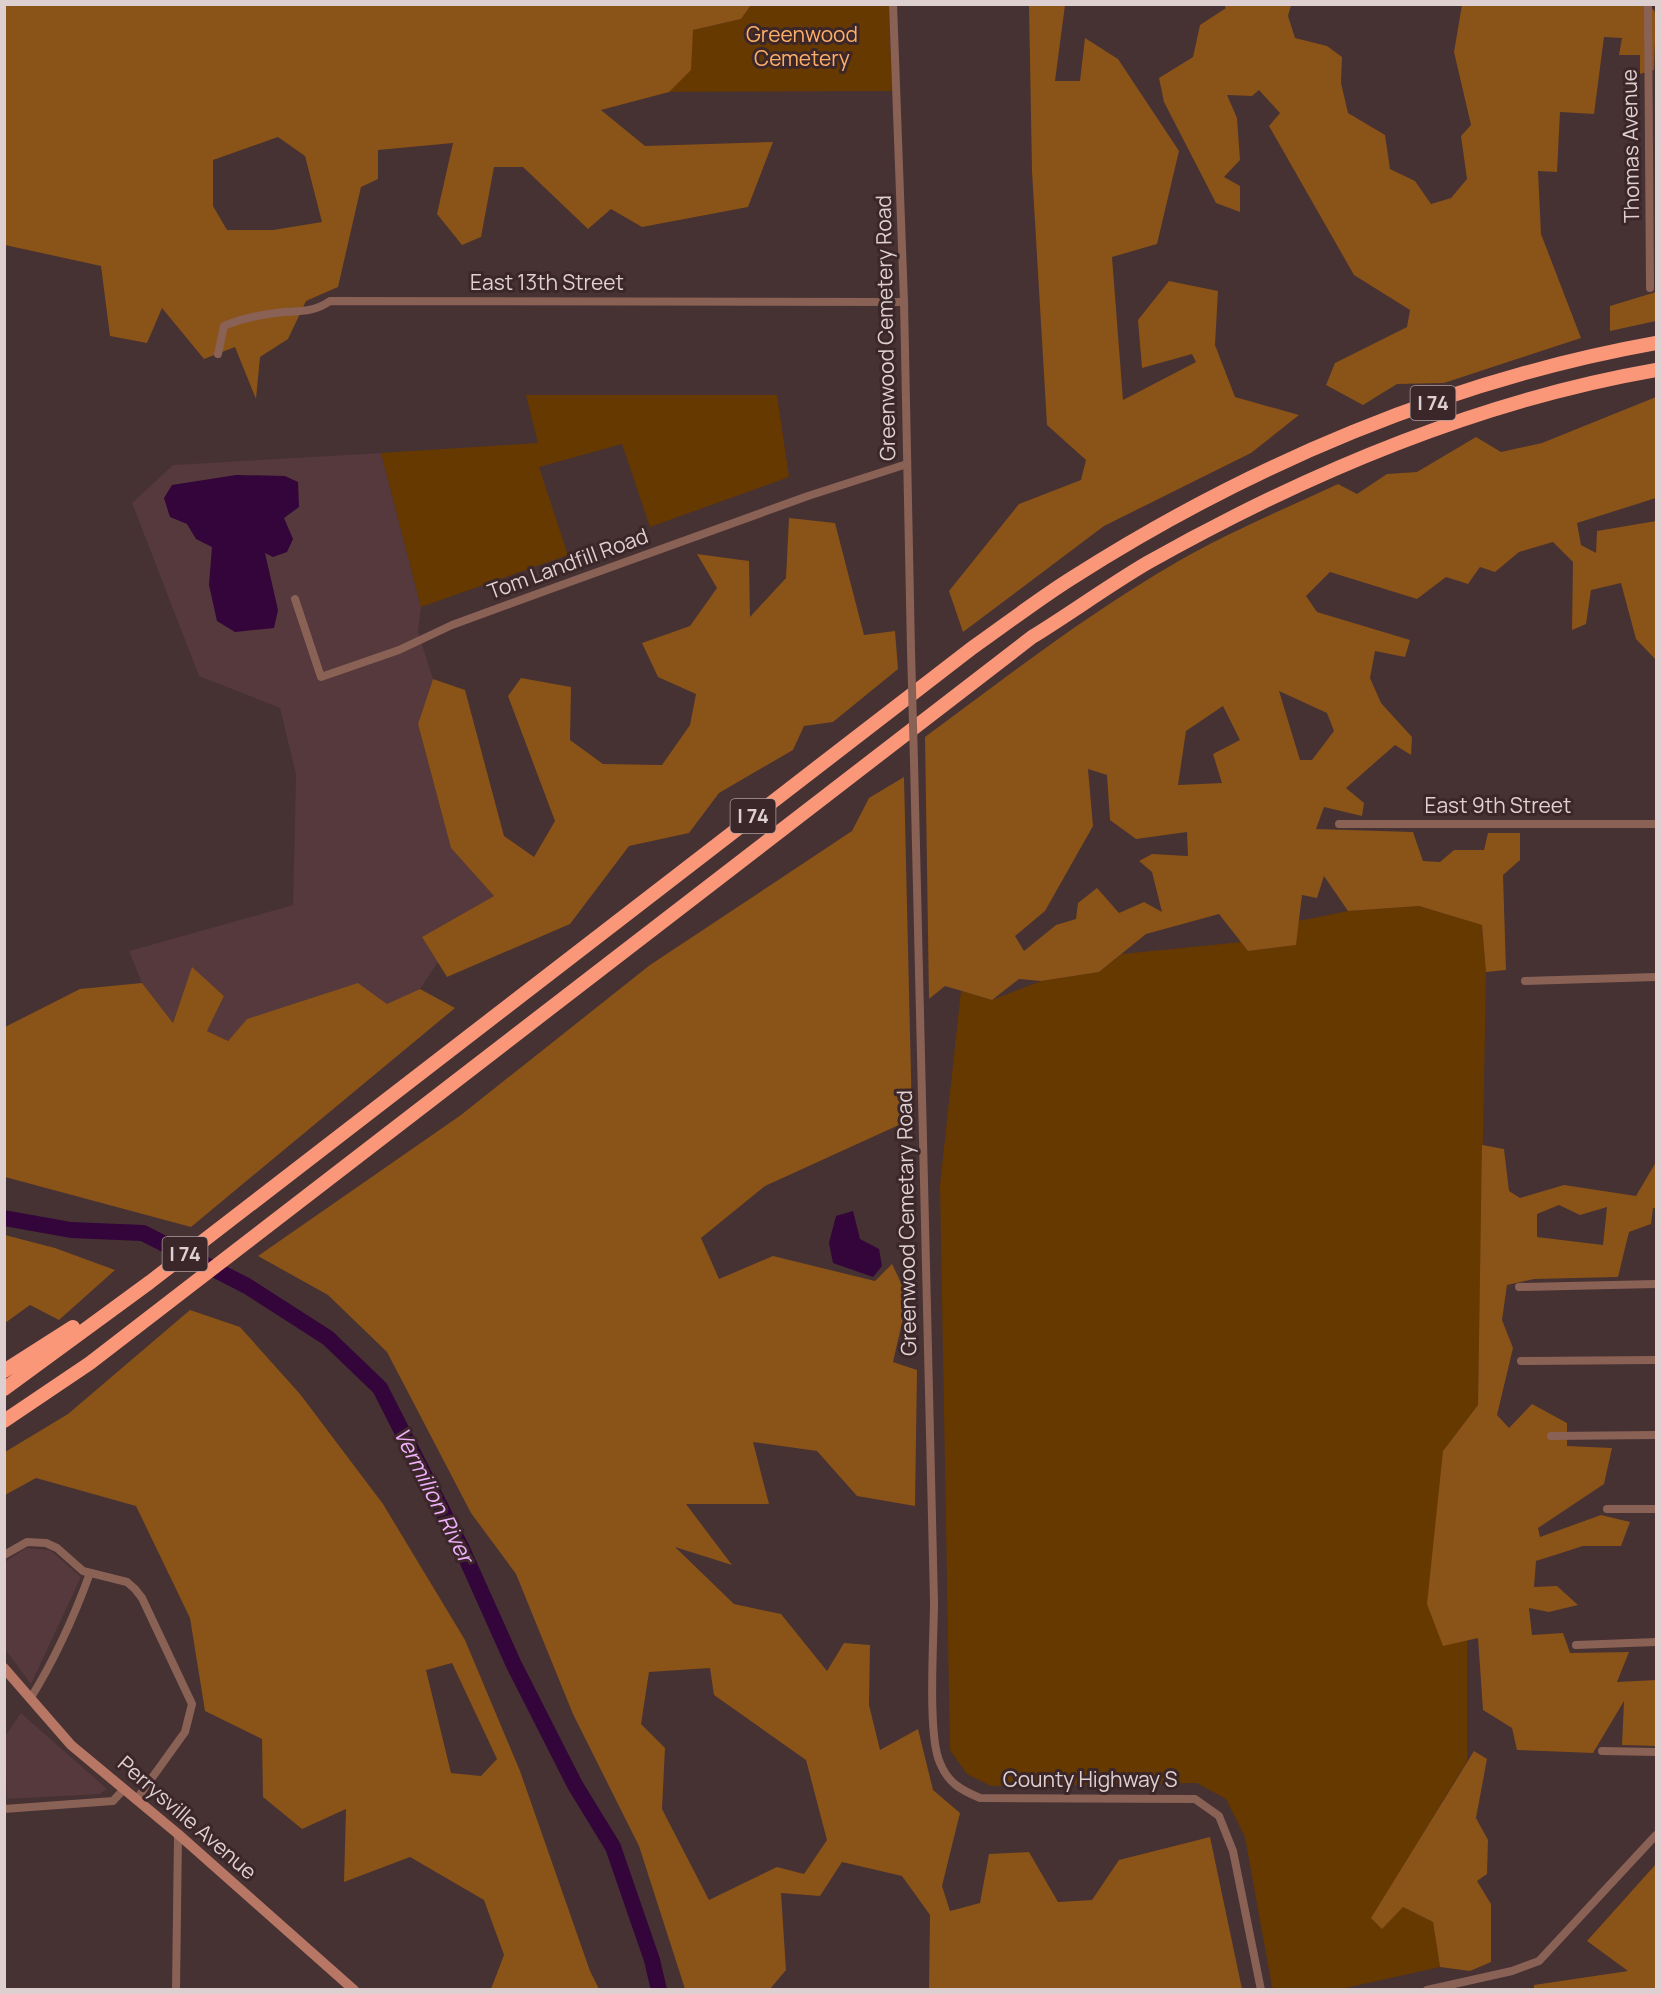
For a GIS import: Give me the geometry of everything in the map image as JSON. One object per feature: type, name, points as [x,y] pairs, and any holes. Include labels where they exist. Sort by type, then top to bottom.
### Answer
[{"type":"highway","name":"I 74","points":[[4,1389],[61,1340],[150,1282],[302,1162],[972,648],[1071,579],[1174,517],[1277,464],[1398,414],[1504,379],[1617,350],[1656,343]]},
{"type":"highway","name":"I 74","points":[[4,1420],[90,1362],[1032,638],[1145,564],[1307,480],[1435,430],[1545,396],[1656,370]]},
{"type":"highway","points":[[4,1371],[61,1340]]},
{"type":"highway","points":[[4,1432],[64,1388],[90,1362]]},
{"type":"street","name":"Greenwood Cemetery Road","points":[[893,4],[904,302],[911,650]]},
{"type":"street","name":"Thomas Avenue","points":[[1648,4],[1653,214],[1650,288]]},
{"type":"street","name":"East 13th Street","points":[[218,354],[224,326],[241,319],[285,312],[304,313],[330,301],[904,302]]},
{"type":"street","name":"Tom Landfill Road","points":[[295,599],[321,677],[399,650],[452,625],[808,496],[907,464]]},
{"type":"street","name":"Greenwood Cemetary Road","points":[[911,650],[934,1590],[934,1728],[939,1762],[957,1789]]},
{"type":"street","name":"East 9th Street","points":[[1339,824],[1656,824]]},
{"type":"street","points":[[1525,981],[1656,977]]},
{"type":"street","points":[[1519,1287],[1656,1284]]},
{"type":"street","points":[[1521,1361],[1656,1360]]},
{"type":"street","points":[[1551,1436],[1656,1435]]},
{"type":"street","points":[[1607,1509],[1656,1509]]},
{"type":"street","points":[[4,1555],[27,1542],[46,1543],[62,1552],[83,1571],[127,1582],[142,1598],[192,1704],[185,1732],[136,1800]]},
{"type":"street","points":[[30,1699],[49,1669],[72,1622],[90,1573]]},
{"type":"street","points":[[1576,1645],[1656,1642]]},
{"type":"street","name":"Perrysville Avenue","points":[[4,1668],[71,1744],[178,1833],[354,1989]]},
{"type":"street","points":[[1602,1751],[1656,1752]]},
{"type":"street","points":[[4,1809],[113,1801],[124,1789]]},
{"type":"street","name":"County Highway S","points":[[957,1789],[980,1798],[1195,1799],[1219,1816],[1233,1851],[1261,1989]]},
{"type":"street","points":[[177,1989],[178,1833]]},
{"type":"street","points":[[1427,1989],[1512,1971],[1539,1961],[1656,1835]]},
{"type":"shaded area","points":[[1648,4],[1656,13],[1654,70],[1640,74],[1640,55],[1619,55],[1622,38],[1604,37],[1594,114],[1560,112],[1557,172],[1538,171],[1541,234],[1581,338],[1444,383],[1397,384],[1363,405],[1326,385],[1335,363],[1407,327],[1410,310],[1354,275],[1269,126],[1280,113],[1259,90],[1252,96],[1227,95],[1237,118],[1240,160],[1224,177],[1240,186],[1240,212],[1216,203],[1164,102],[1159,78],[1193,57],[1200,25],[1226,8],[1224,5],[1291,5],[1288,16],[1295,38],[1327,46],[1342,57],[1341,83],[1348,113],[1385,135],[1390,169],[1415,181],[1431,204],[1451,198],[1467,179],[1461,136],[1471,125],[1454,52],[1462,5]]},
{"type":"shaded area","points":[[5,5],[751,5],[741,19],[693,30],[691,70],[669,92],[601,110],[645,146],[773,142],[748,207],[642,227],[611,209],[588,229],[523,167],[494,167],[481,237],[462,245],[437,214],[453,143],[378,150],[378,179],[361,187],[338,287],[306,301],[288,339],[260,357],[256,399],[235,347],[204,359],[162,308],[147,343],[110,336],[101,266],[5,245]],"holes":[[[278,137],[305,156],[322,222],[273,230],[227,230],[213,206],[213,160]]]},
{"type":"shaded area","points":[[1029,5],[1065,5],[1055,81],[1080,81],[1085,38],[1118,59],[1179,151],[1157,244],[1112,257],[1123,400],[1196,362],[1192,354],[1142,368],[1138,320],[1169,281],[1218,291],[1215,345],[1235,397],[1299,415],[1251,453],[1104,526],[963,632],[949,591],[1019,504],[1081,480],[1086,460],[1047,425],[1032,171]]},
{"type":"shaded area","points":[[1656,292],[1656,321],[1610,331],[1610,306]]},
{"type":"shaded area","points":[[1656,397],[1656,498],[1577,523],[1581,545],[1596,553],[1597,531],[1656,521],[1656,660],[1636,639],[1621,583],[1591,590],[1586,624],[1572,630],[1573,562],[1553,542],[1519,552],[1495,572],[1480,567],[1468,584],[1446,577],[1417,599],[1330,572],[1306,596],[1317,612],[1410,640],[1405,657],[1375,651],[1370,678],[1381,703],[1412,737],[1411,755],[1395,745],[1346,788],[1364,803],[1362,816],[1324,807],[1316,829],[1413,832],[1423,861],[1440,862],[1454,850],[1484,850],[1488,833],[1520,833],[1520,860],[1503,875],[1506,970],[1486,972],[1482,925],[1419,906],[1348,911],[1324,876],[1317,898],[1302,895],[1296,945],[1248,951],[1219,914],[1146,934],[1099,972],[1041,981],[1019,979],[992,1000],[945,986],[929,999],[925,737],[1112,602],[1196,551],[1236,531],[1338,484],[1357,494],[1387,474],[1417,472],[1476,437],[1501,452],[1542,443]],"holes":[[[1279,691],[1327,713],[1334,731],[1312,760],[1300,760]],[[1223,706],[1240,740],[1213,754],[1222,783],[1178,785],[1186,731]],[[1088,769],[1107,775],[1110,820],[1136,839],[1187,832],[1188,856],[1152,854],[1139,861],[1152,872],[1162,912],[1144,902],[1119,913],[1097,888],[1078,903],[1076,919],[1056,925],[1024,951],[1015,936],[1045,911],[1093,826]]]},
{"type":"shaded area","points":[[381,453],[421,607],[418,632],[433,679],[418,724],[451,848],[494,896],[422,937],[438,962],[420,989],[387,1005],[247,1019],[228,1041],[207,1031],[224,996],[192,968],[173,1023],[142,983],[129,951],[293,905],[296,775],[280,708],[199,676],[132,503],[173,465]]},
{"type":"shaded area","points":[[236,475],[285,476],[298,482],[299,507],[284,518],[293,539],[287,552],[273,557],[265,553],[278,610],[274,628],[235,632],[217,621],[209,585],[212,547],[196,539],[187,524],[170,517],[164,498],[172,485]]},
{"type":"shaded area","points":[[789,518],[835,523],[864,635],[895,631],[898,669],[833,722],[804,726],[793,750],[719,793],[689,833],[629,846],[570,924],[447,977],[422,937],[494,896],[451,848],[418,724],[433,679],[465,690],[504,836],[534,857],[555,821],[508,696],[521,678],[571,687],[570,740],[603,764],[662,765],[690,725],[696,694],[658,677],[642,643],[690,626],[717,588],[697,554],[749,561],[750,617],[786,578]]},
{"type":"shaded area","points":[[904,777],[912,1119],[765,1186],[701,1238],[719,1279],[773,1256],[875,1281],[892,1264],[908,1297],[893,1362],[917,1370],[915,1506],[857,1496],[817,1451],[753,1442],[769,1504],[686,1504],[732,1565],[675,1547],[734,1604],[781,1614],[827,1671],[844,1643],[870,1645],[869,1705],[880,1750],[918,1729],[933,1790],[960,1813],[942,1886],[950,1911],[980,1903],[989,1854],[1029,1852],[1058,1902],[1092,1900],[1119,1860],[1210,1837],[1242,1989],[929,1989],[930,1915],[902,1876],[842,1862],[820,1896],[781,1893],[786,1970],[770,1989],[685,1989],[639,1846],[573,1714],[516,1574],[471,1513],[387,1352],[328,1295],[258,1256],[461,1115],[650,965],[852,831],[869,798]],"holes":[[[710,1668],[714,1695],[806,1760],[827,1840],[804,1874],[777,1867],[709,1900],[662,1809],[665,1748],[641,1724],[649,1672]]]},
{"type":"shaded area","points":[[192,967],[224,996],[207,1031],[228,1041],[247,1019],[358,983],[387,1004],[420,989],[455,1008],[191,1227],[5,1177],[5,1027],[80,989],[142,983],[173,1023]]},
{"type":"shaded area","points":[[1482,1145],[1504,1149],[1509,1191],[1520,1198],[1564,1185],[1636,1196],[1656,1162],[1656,1208],[1653,1208],[1651,1224],[1629,1232],[1618,1277],[1534,1279],[1507,1285],[1502,1320],[1513,1348],[1497,1415],[1509,1428],[1532,1404],[1567,1423],[1567,1446],[1612,1448],[1604,1484],[1538,1528],[1540,1537],[1601,1515],[1630,1522],[1621,1546],[1583,1546],[1536,1561],[1534,1587],[1557,1586],[1578,1605],[1549,1612],[1529,1608],[1532,1635],[1563,1633],[1570,1653],[1629,1652],[1617,1682],[1656,1680],[1656,1746],[1622,1745],[1624,1701],[1593,1753],[1517,1750],[1512,1728],[1483,1710],[1478,1638],[1443,1646],[1427,1604],[1443,1451],[1478,1405]],"holes":[[[1559,1205],[1580,1215],[1607,1207],[1603,1245],[1537,1237],[1537,1214]]]},
{"type":"shaded area","points":[[853,1211],[860,1239],[879,1249],[882,1266],[873,1277],[833,1263],[829,1243],[836,1216]]},
{"type":"shaded area","points":[[5,1235],[55,1248],[115,1270],[59,1320],[30,1305],[5,1323]]},
{"type":"shaded area","points":[[190,1310],[240,1327],[300,1394],[383,1504],[465,1640],[520,1771],[590,1971],[599,1989],[491,1989],[504,1955],[484,1900],[410,1857],[344,1882],[346,1809],[302,1829],[263,1797],[262,1739],[205,1711],[190,1618],[136,1506],[36,1478],[5,1495],[5,1452],[68,1414]],"holes":[[[452,1663],[497,1759],[481,1776],[451,1773],[426,1670]]]},
{"type":"shaded area","points":[[26,1548],[50,1550],[81,1577],[31,1684],[4,1648],[5,1562]]},
{"type":"shaded area","points":[[21,1713],[107,1789],[100,1794],[7,1799],[5,1736]]},
{"type":"shaded area","points":[[1474,1751],[1487,1759],[1476,1818],[1488,1840],[1487,1874],[1477,1881],[1491,1904],[1491,1962],[1470,1971],[1440,1967],[1433,1922],[1403,1907],[1382,1929],[1371,1918]]},
{"type":"shaded area","points":[[1656,1864],[1656,1989],[1534,1989],[1534,1985],[1628,1971],[1587,1941]]},
{"type":"green space","name":"Greenwood Cemetery","points":[[751,5],[889,5],[892,91],[633,92],[658,38],[741,19]]},
{"type":"green space","points":[[526,395],[777,395],[789,477],[650,527],[622,444],[539,467],[568,555],[421,607],[381,453],[538,443]]},
{"type":"green space","points":[[1419,906],[1482,925],[1486,972],[1478,1405],[1443,1451],[1443,1645],[1467,1640],[1467,1761],[1372,1918],[1403,1907],[1433,1922],[1440,1967],[1341,1989],[1279,1990],[1272,1987],[1245,1837],[1226,1799],[1197,1783],[991,1786],[967,1774],[950,1750],[940,1185],[961,991],[992,1000],[1041,981],[1099,972],[1122,954],[1242,942],[1248,951],[1295,945],[1299,921],[1348,911]]},
{"type":"waterway","name":"Vermilion River","points":[[4,1218],[71,1230],[143,1233],[247,1286],[328,1338],[380,1388],[462,1549],[514,1665],[575,1785],[613,1847],[652,1960],[659,1990]]}]
